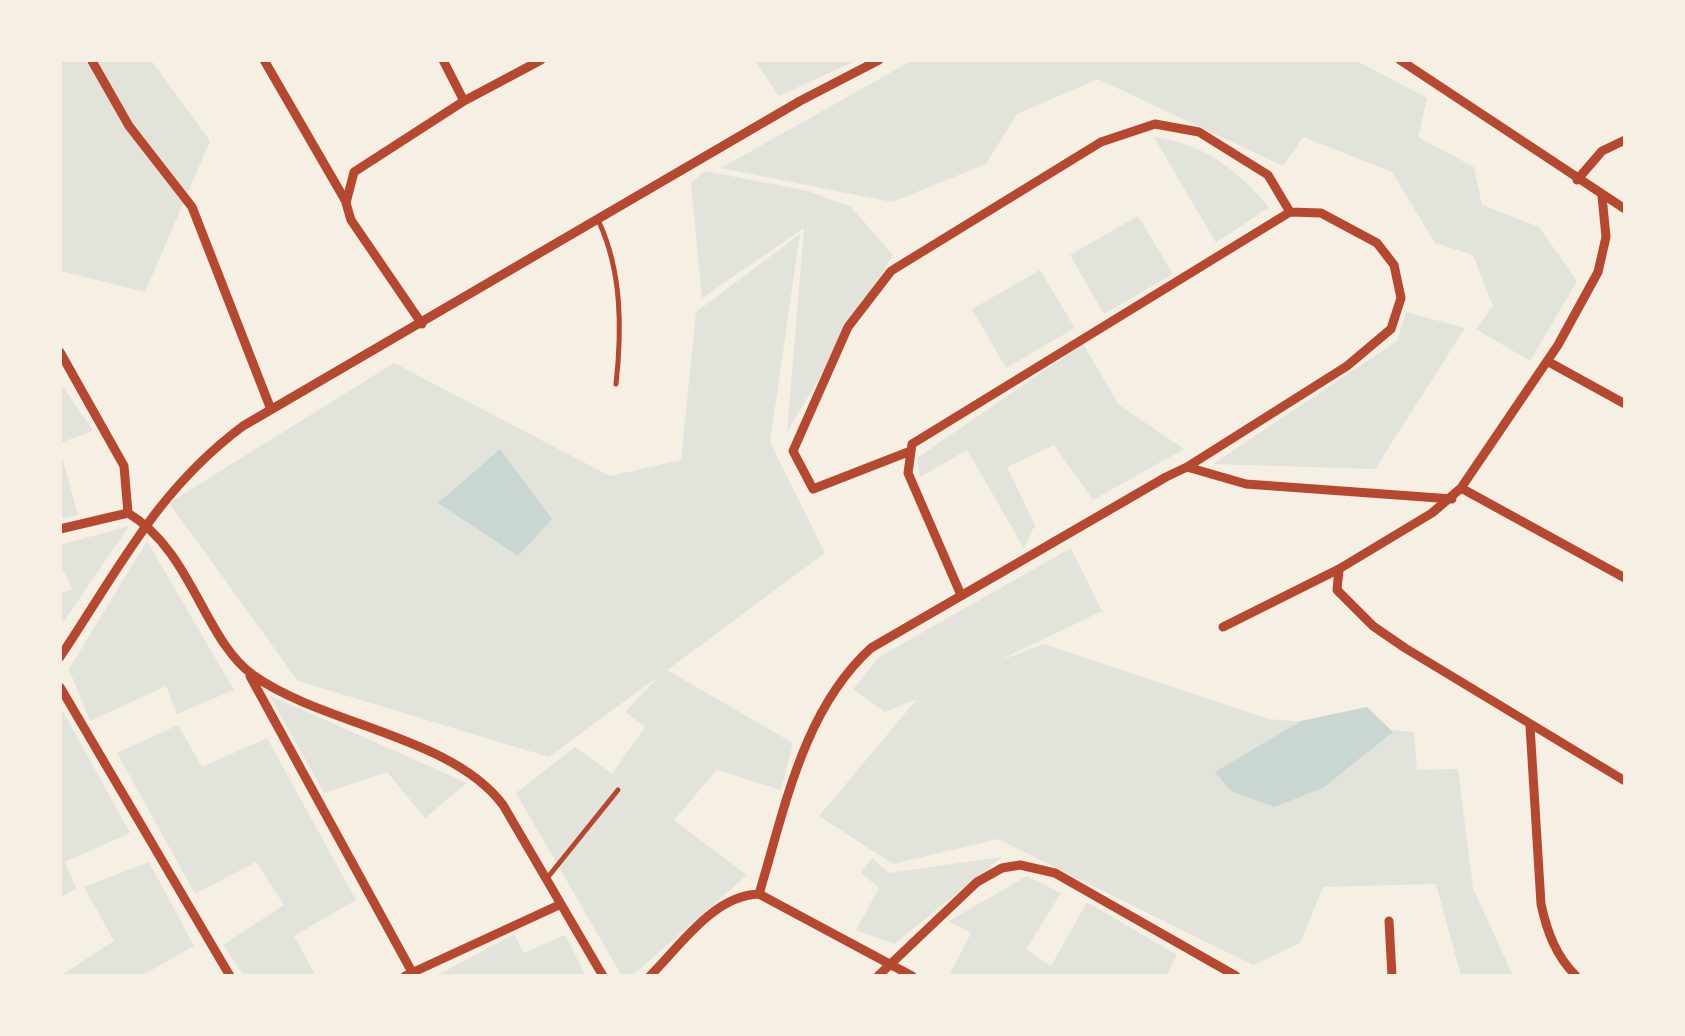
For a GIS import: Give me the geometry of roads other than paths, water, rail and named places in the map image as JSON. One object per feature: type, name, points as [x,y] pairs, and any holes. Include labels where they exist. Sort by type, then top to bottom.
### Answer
[{"type":"street","points":[[264,60],[346,203],[351,220],[422,324]]},
{"type":"street","points":[[443,60],[464,101]]},
{"type":"street","points":[[346,203],[354,172],[464,101],[541,60]]},
{"type":"street","points":[[60,657],[145,522],[204,455],[270,407],[599,222],[800,101],[879,60]]},
{"type":"street","points":[[1400,60],[1625,209]]},
{"type":"street","points":[[92,61],[129,126],[192,208],[270,407]]},
{"type":"street","points":[[759,894],[801,758],[830,694],[872,648],[1187,467],[1347,366],[1391,329],[1401,298],[1394,265],[1377,243],[1321,213],[1290,212],[928,432],[908,452],[813,488],[793,451],[848,327],[892,272],[1101,142],[1155,124],[1199,132],[1268,175],[1290,212]]},
{"type":"street","points":[[1577,180],[1602,150],[1625,140]]},
{"type":"street","points":[[1223,627],[1339,569],[1452,499],[1547,362],[1598,272],[1606,236],[1602,196]]},
{"type":"street","points":[[62,358],[124,466],[128,512]]},
{"type":"street","points":[[1547,362],[1625,404]]},
{"type":"street","points":[[908,452],[912,486],[962,595]]},
{"type":"street","points":[[1187,467],[1246,484],[1452,499]]},
{"type":"street","points":[[1461,488],[1625,578]]},
{"type":"street","points":[[60,529],[128,512],[145,522],[180,567],[248,672],[408,974],[559,906]]},
{"type":"street","points":[[1339,569],[1338,590],[1344,602],[1373,626],[1625,781]]},
{"type":"street","points":[[248,672],[276,689],[477,777],[503,805],[603,976]]},
{"type":"street","points":[[60,687],[230,976]]},
{"type":"street","points":[[1530,726],[1541,904],[1546,930],[1563,963],[1576,976]]},
{"type":"street","points":[[878,976],[977,882],[1002,868],[1020,864],[1055,873],[1236,976]]},
{"type":"street","points":[[650,976],[714,911],[742,894],[759,894],[912,976]]},
{"type":"street","points":[[1389,921],[1392,976]]},
{"type":"lane","points":[[599,222],[614,264],[620,347],[616,384]]},
{"type":"lane","points":[[546,880],[618,790]]}]
